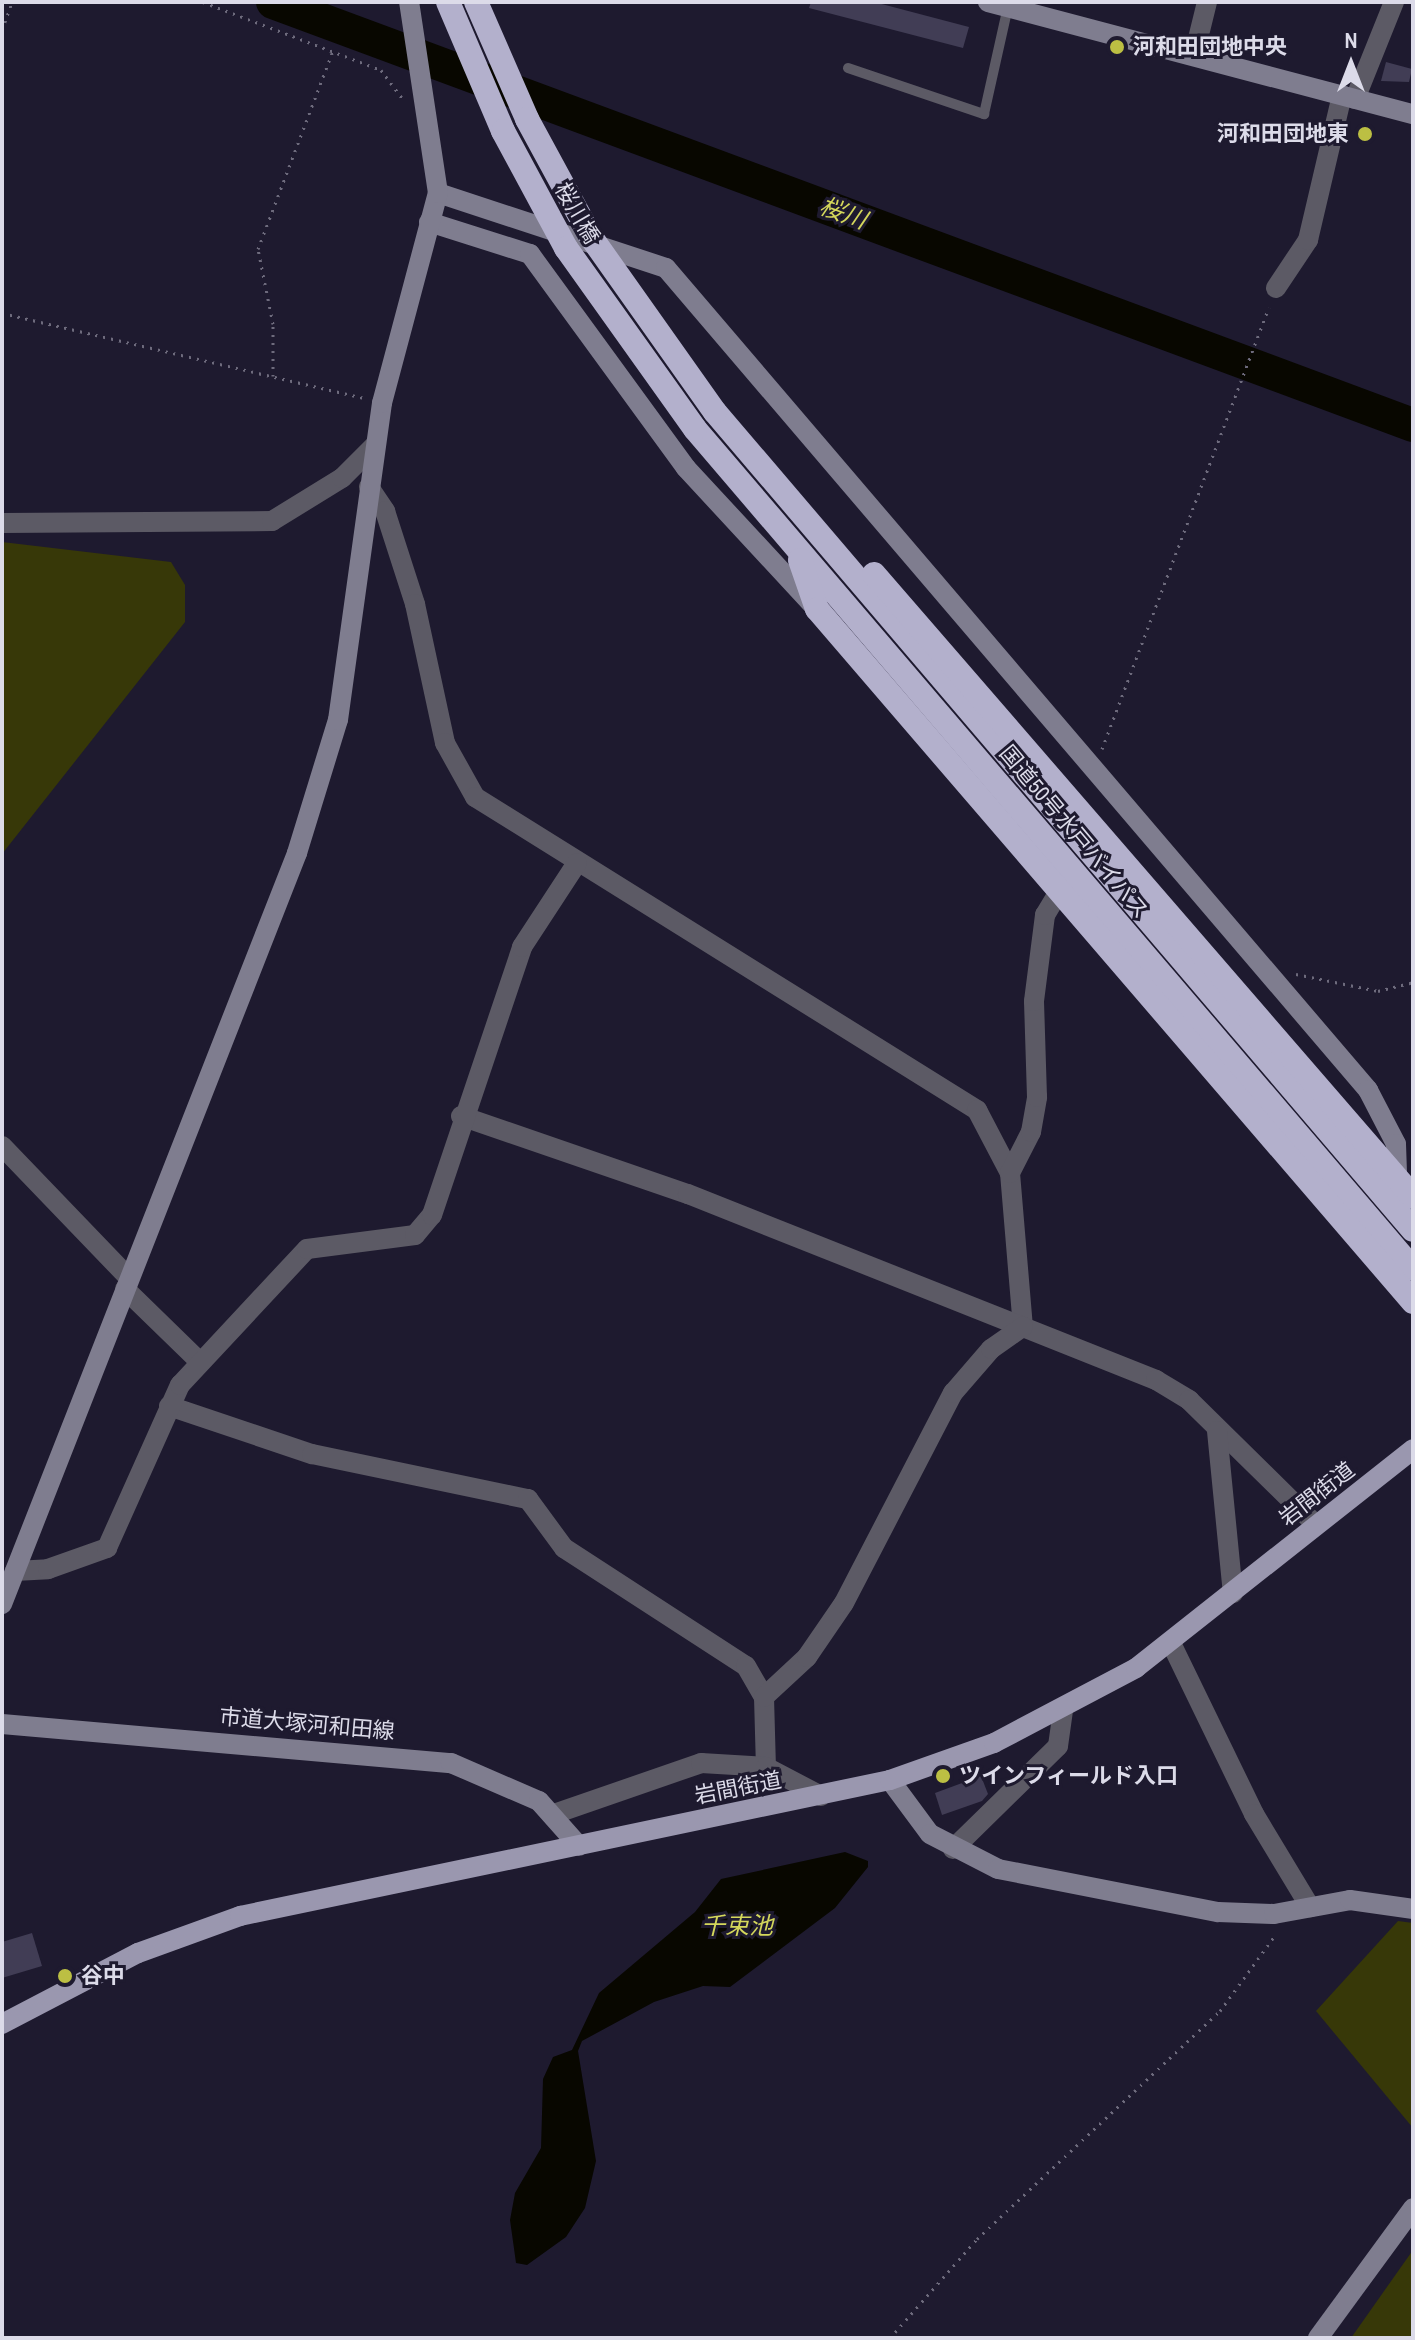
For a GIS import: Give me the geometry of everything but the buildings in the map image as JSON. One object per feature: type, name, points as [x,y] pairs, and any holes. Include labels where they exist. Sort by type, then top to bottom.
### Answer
[{"type":"highway","name":"桜川橋","points":[[448,2],[497,119],[566,248],[695,429]]},
{"type":"highway","name":"桜川橋","points":[[476,2],[527,119],[591,237],[715,412]]},
{"type":"highway","name":"国道50号水戸バイパス","points":[[715,412],[809,518],[1413,1230]]},
{"type":"highway","name":"国道50号水戸バイパス","points":[[695,429],[1413,1269]]},
{"type":"highway","points":[[809,518],[915,614],[1413,1197]]},
{"type":"highway","points":[[794,545],[817,609],[1413,1302]]},
{"type":"main road","name":"岩間街道","points":[[2,2024],[138,1953],[240,1916],[890,1780],[1063,1711],[1171,1643],[1413,1449]]},
{"type":"street","points":[[2,1604],[320,784],[338,720],[382,403],[438,193],[409,2]]},
{"type":"street","points":[[1194,55],[1207,2]]},
{"type":"street","points":[[1276,288],[1308,240],[1348,97],[1394,2]]},
{"type":"street","points":[[1002,4],[1413,114]]},
{"type":"street","points":[[438,193],[666,268],[1368,1090],[1396,1144],[1397,1177]]},
{"type":"street","points":[[429,222],[530,254],[686,468],[817,609]]},
{"type":"street","points":[[2,523],[272,521],[342,478],[375,445]]},
{"type":"street","points":[[369,487],[398,551],[445,743],[461,777],[475,797],[577,863],[948,1086],[990,1126],[1010,1173],[1023,1327]]},
{"type":"street","points":[[15,1571],[48,1569],[107,1548],[169,1406],[199,1361],[307,1249],[415,1235],[432,1215],[461,1116],[522,947],[577,863]]},
{"type":"street","points":[[1010,1173],[1031,1132],[1037,1097],[1034,1001],[1045,915],[1060,890]]},
{"type":"street","points":[[461,1116],[688,1194],[1156,1380],[1189,1400],[1217,1431],[1316,1525]]},
{"type":"street","points":[[2,1146],[199,1361]]},
{"type":"street","points":[[764,1697],[807,1657],[844,1603],[953,1393],[991,1349],[1023,1327]]},
{"type":"street","points":[[169,1406],[312,1454],[528,1499],[564,1548],[746,1666],[764,1697],[766,1767]]},
{"type":"street","points":[[1217,1431],[1233,1593]]},
{"type":"street","points":[[1171,1643],[1254,1814],[1310,1907]]},
{"type":"street","points":[[953,1849],[1058,1746],[1063,1711]]},
{"type":"street","name":"市道大塚河和田線","points":[[2,1724],[439,1761],[517,1788],[554,1814],[579,1846]]},
{"type":"street","points":[[554,1814],[682,1766],[766,1767],[821,1796]]},
{"type":"street","points":[[890,1780],[915,1819],[953,1849],[998,1869],[1114,1896],[1274,1914],[1350,1900],[1413,1909]]},
{"type":"street","points":[[1318,2338],[1413,2208]]},
{"type":"lane","points":[[848,68],[984,114],[1002,4]]},
{"type":"path","points":[[2,30],[12,2]]},
{"type":"path","points":[[203,2],[381,70],[411,110]]},
{"type":"path","points":[[273,377],[273,324],[258,249],[333,51]]},
{"type":"path","points":[[1091,768],[1276,288]]},
{"type":"path","points":[[2,313],[382,403]]},
{"type":"path","points":[[1268,972],[1378,991],[1413,982]]},
{"type":"path","points":[[890,2338],[977,2239],[1220,2011],[1270,1949],[1274,1914]]},
{"type":"shaded area","points":[[2,542],[171,562],[185,585],[185,622],[2,854]]},
{"type":"shaded area","points":[[1398,1921],[1413,1923],[1413,2128],[1316,2011]]},
{"type":"shaded area","points":[[1413,2250],[1413,2338],[1351,2338]]},
{"type":"water","name":"千束池","points":[[845,1852],[868,1861],[868,1867],[835,1908],[730,1987],[703,1986],[654,2002],[582,2041],[578,2051],[596,2161],[585,2208],[566,2237],[527,2265],[516,2263],[510,2220],[515,2193],[541,2148],[543,2079],[553,2057],[572,2050],[599,1993],[695,1912],[721,1879]]},
{"type":"waterway","name":"桜川","points":[[273,2],[1413,425]]},
{"type":"place","name":"河和田団地中央","points":[[1117,47]]},
{"type":"place","name":"河和田団地東","points":[[1365,134]]},
{"type":"place","name":"ツインフィールド入口","points":[[943,1776]]},
{"type":"place","name":"谷中","points":[[65,1976]]}]
